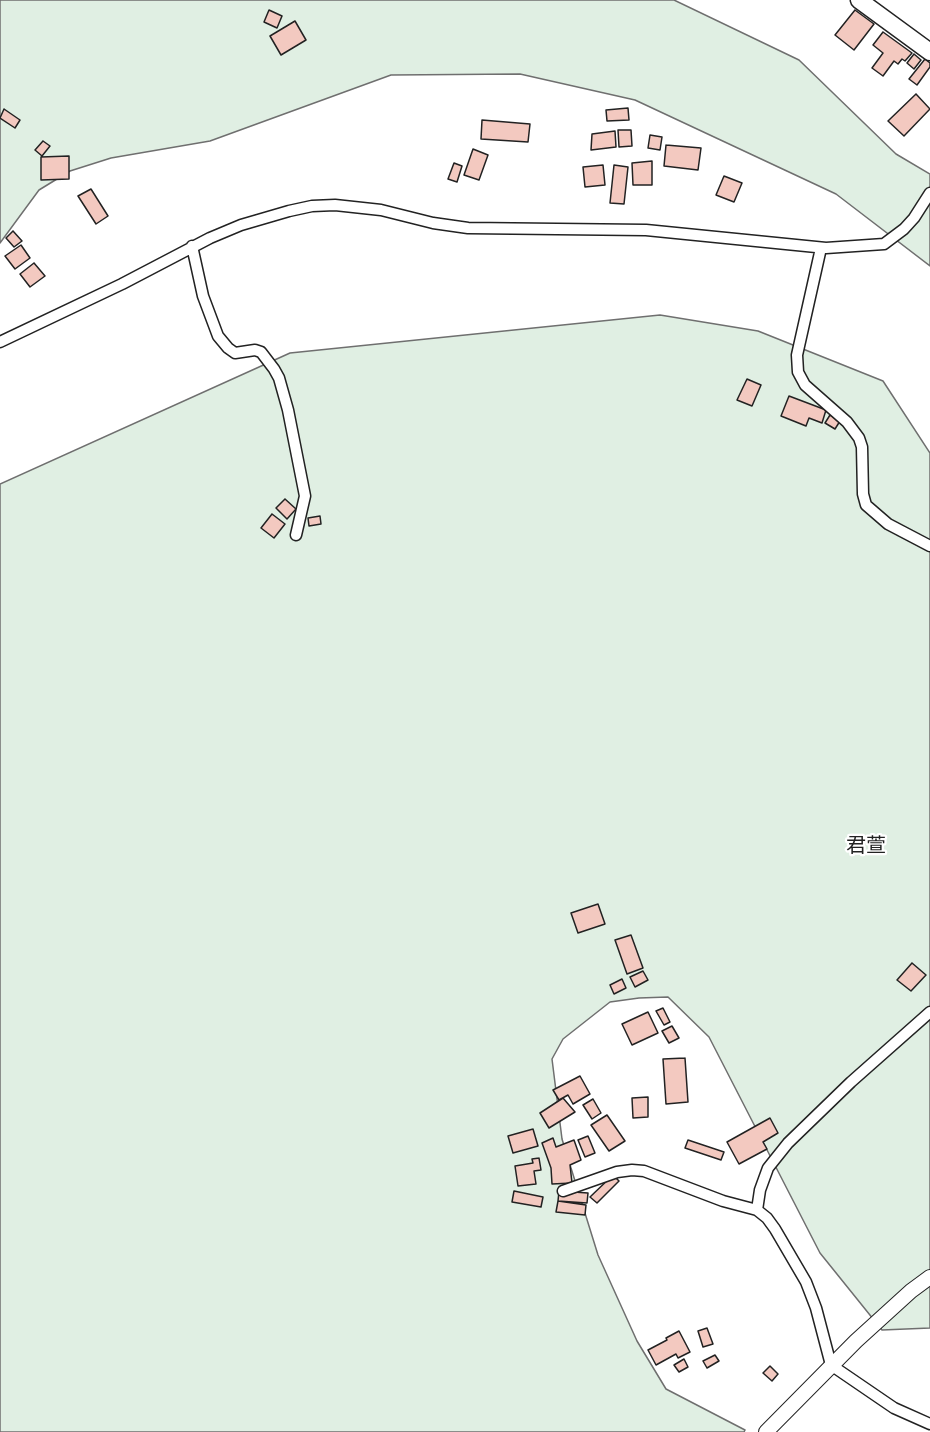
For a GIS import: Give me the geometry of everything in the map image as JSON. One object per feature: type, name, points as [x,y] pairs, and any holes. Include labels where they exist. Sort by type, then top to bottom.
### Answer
[{"type":"main road","points":[[860,0],[930,52]]},
{"type":"street","points":[[0,342],[122,284],[192,246],[241,225],[312,206],[335,205],[381,210],[433,223],[468,228],[646,230],[820,248],[884,244],[915,218],[930,193]]},
{"type":"street","points":[[192,246],[203,296],[218,336],[235,353],[255,350],[261,352],[279,378],[288,410],[305,496],[296,535]]},
{"type":"street","points":[[820,248],[797,355],[798,372],[805,385],[848,422],[859,438],[862,447],[863,494],[866,505],[888,524],[930,546]]},
{"type":"street","points":[[757,1210],[760,1190],[768,1168],[788,1143],[851,1082],[930,1012]]},
{"type":"street","points":[[563,1191],[617,1172],[644,1171],[723,1201],[757,1210],[768,1218],[806,1282],[816,1308],[831,1365],[894,1408],[930,1424]]},
{"type":"street","points":[[766,1432],[780,1426],[831,1365],[911,1291],[930,1277]]},
{"type":"green space","points":[[0,0],[674,0],[799,60],[896,154],[930,174],[930,266],[836,194],[635,100],[520,74],[391,75],[210,141],[111,158],[70,171],[39,190],[0,243]]},
{"type":"green space","points":[[660,315],[758,331],[883,381],[930,453],[930,1328],[882,1330],[820,1253],[709,1037],[668,997],[639,998],[610,1002],[563,1039],[552,1059],[562,1139],[598,1255],[637,1341],[666,1389],[745,1430],[744,1432],[0,1432],[0,484],[290,353]]},
{"type":"building","points":[[269,10],[282,16],[277,28],[264,22]]},
{"type":"building","points":[[855,10],[874,24],[854,50],[835,35]]},
{"type":"building","points":[[295,21],[306,40],[281,55],[270,36]]},
{"type":"building","points":[[883,32],[912,53],[905,61],[902,59],[898,64],[894,61],[883,76],[872,68],[883,53],[873,45]]},
{"type":"building","points":[[914,54],[921,60],[914,69],[907,63]]},
{"type":"building","points":[[925,59],[930,63],[930,67],[917,85],[909,79]]},
{"type":"building","points":[[916,94],[930,109],[904,136],[888,121]]},
{"type":"building","points":[[628,108],[629,120],[607,121],[606,110]]},
{"type":"building","points":[[4,109],[20,120],[15,128],[0,118]]},
{"type":"building","points":[[482,120],[530,124],[528,142],[481,139]]},
{"type":"building","points":[[618,130],[631,130],[632,146],[619,147]]},
{"type":"building","points":[[615,131],[616,147],[591,150],[592,134]]},
{"type":"building","points":[[650,135],[662,137],[660,150],[648,148]]},
{"type":"building","points":[[43,141],[50,146],[42,156],[35,150]]},
{"type":"building","points":[[666,145],[701,148],[698,170],[664,166]]},
{"type":"building","points":[[473,149],[488,155],[479,180],[464,175]]},
{"type":"building","points":[[69,156],[69,179],[41,180],[41,157]]},
{"type":"building","points":[[652,161],[652,185],[633,185],[632,163]]},
{"type":"building","points":[[454,163],[462,166],[457,182],[448,179]]},
{"type":"building","points":[[603,165],[605,185],[585,187],[583,167]]},
{"type":"building","points":[[614,165],[628,167],[624,204],[610,203]]},
{"type":"building","points":[[724,176],[742,183],[734,202],[716,195]]},
{"type":"building","points":[[91,189],[108,216],[96,224],[78,196]]},
{"type":"building","points":[[13,231],[22,241],[14,247],[6,238]]},
{"type":"building","points":[[21,245],[30,258],[15,269],[5,256]]},
{"type":"building","points":[[34,263],[45,276],[30,287],[20,274]]},
{"type":"building","points":[[747,379],[761,385],[752,406],[737,400]]},
{"type":"building","points":[[789,396],[826,410],[822,423],[809,418],[806,426],[781,416]]},
{"type":"building","points":[[830,415],[840,421],[835,429],[825,423]]},
{"type":"building","points":[[285,499],[296,509],[287,519],[276,508]]},
{"type":"building","points":[[272,514],[285,524],[274,538],[261,528]]},
{"type":"building","points":[[320,516],[321,524],[309,526],[308,518]]},
{"type":"building","points":[[598,904],[605,924],[578,933],[571,913]]},
{"type":"building","points":[[631,935],[643,968],[627,974],[615,940]]},
{"type":"building","points":[[912,963],[926,975],[911,991],[897,980]]},
{"type":"building","points":[[643,971],[648,980],[635,987],[630,977]]},
{"type":"building","points":[[622,979],[626,988],[614,994],[610,985]]},
{"type":"building","points":[[663,1008],[670,1022],[664,1025],[656,1011]]},
{"type":"building","points":[[648,1012],[658,1033],[632,1045],[622,1024]]},
{"type":"building","points":[[672,1026],[679,1038],[669,1043],[662,1031]]},
{"type":"building","points":[[685,1058],[688,1102],[666,1104],[663,1059]]},
{"type":"building","points":[[580,1076],[590,1094],[573,1104],[568,1095],[559,1100],[553,1090]]},
{"type":"building","points":[[648,1097],[648,1117],[633,1118],[632,1098]]},
{"type":"building","points":[[563,1098],[575,1112],[549,1128],[540,1113]]},
{"type":"building","points":[[593,1099],[601,1113],[592,1119],[583,1105]]},
{"type":"building","points":[[607,1115],[625,1141],[609,1151],[591,1125]]},
{"type":"building","points":[[770,1118],[778,1133],[763,1142],[767,1149],[739,1164],[727,1142]]},
{"type":"building","points":[[533,1129],[538,1146],[513,1153],[508,1136]]},
{"type":"building","points":[[588,1136],[595,1153],[585,1157],[578,1140]]},
{"type":"building","points":[[553,1138],[556,1147],[574,1140],[581,1160],[570,1165],[572,1183],[552,1184],[551,1168],[542,1143]]},
{"type":"building","points":[[688,1140],[724,1152],[721,1160],[685,1148]]},
{"type":"building","points":[[539,1158],[541,1170],[534,1171],[536,1184],[518,1186],[515,1166],[533,1163],[532,1159]]},
{"type":"building","points":[[613,1175],[619,1181],[597,1203],[590,1197]]},
{"type":"building","points":[[514,1191],[543,1197],[541,1207],[512,1202]]},
{"type":"building","points":[[559,1191],[588,1193],[587,1203],[558,1201]]},
{"type":"building","points":[[558,1201],[586,1205],[585,1215],[556,1212]]},
{"type":"building","points":[[707,1328],[713,1344],[703,1347],[698,1331]]},
{"type":"building","points":[[679,1331],[690,1352],[678,1358],[676,1354],[656,1365],[648,1350]]},
{"type":"building","points":[[715,1355],[719,1361],[707,1368],[703,1361]]},
{"type":"building","points":[[684,1359],[688,1367],[679,1372],[674,1365]]},
{"type":"building","points":[[770,1366],[778,1374],[772,1381],[763,1373]]},
{"type":"district","name":"君萱","points":[[866,846]]}]
